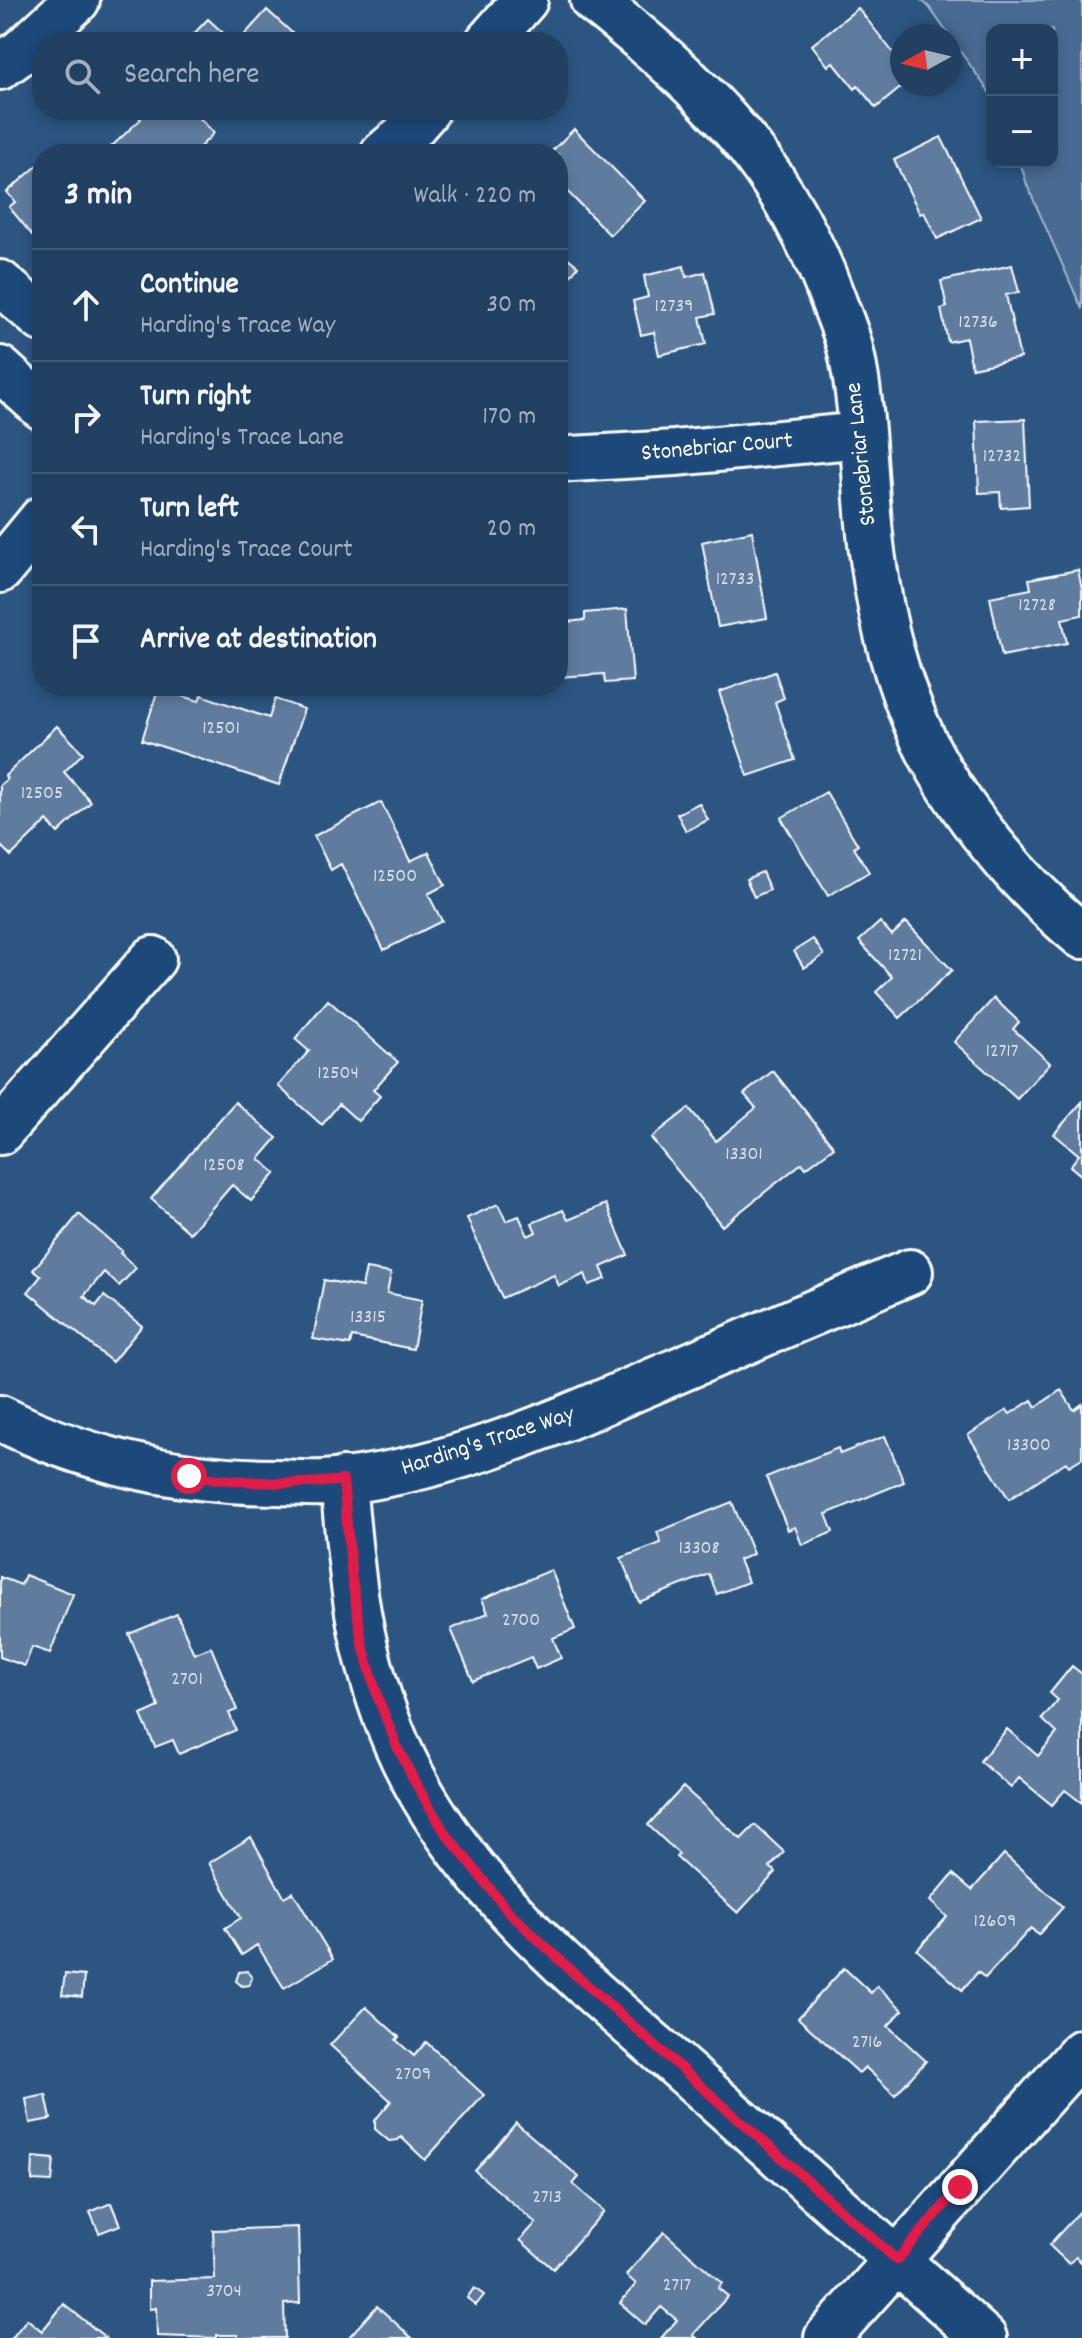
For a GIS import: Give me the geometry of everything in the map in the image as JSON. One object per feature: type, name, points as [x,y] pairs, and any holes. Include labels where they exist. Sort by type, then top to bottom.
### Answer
[{"type":"street","points":[[42,32],[77,0]]},
{"type":"street","points":[[497,32],[525,0]]},
{"type":"street","name":"Stonebriar Lane","points":[[593,0],[638,35],[712,102],[750,146],[792,207],[819,260],[850,346],[859,399],[872,557],[884,626],[916,722],[965,809],[1006,862],[1082,936]]},
{"type":"street","points":[[0,67],[32,42]]},
{"type":"street","points":[[394,144],[418,120]]},
{"type":"street","points":[[0,283],[32,310]]},
{"type":"street","points":[[0,369],[32,398]]},
{"type":"street","name":"Stonebriar Court","points":[[572,459],[675,453],[862,435]]},
{"type":"street","points":[[0,570],[32,531]]},
{"type":"street","points":[[0,1132],[153,959]]},
{"type":"street","name":"Harding's Trace Way","points":[[0,1418],[50,1442],[142,1468],[189,1476],[248,1482],[323,1483],[388,1474],[491,1446],[540,1428],[910,1272]]},
{"type":"street","points":[[343,1480],[352,1580],[362,1642],[378,1698],[397,1746],[444,1831],[508,1911],[543,1944],[984,2338]]},
{"type":"street","points":[[827,2338],[1082,2052]]},
{"type":"shaded area","points":[[921,0],[1082,0],[1082,309],[1022,168],[1058,168],[1058,24],[986,24],[986,88],[962,54],[962,24],[941,24]]},
{"type":"building","points":[[858,8],[890,49],[890,96],[876,108],[833,62],[828,66],[812,45]]},
{"type":"building","points":[[267,10],[291,32],[247,32]]},
{"type":"building","points":[[208,19],[222,32],[196,32]]},
{"type":"building","points":[[140,120],[202,120],[214,133],[203,144],[114,144]]},
{"type":"building","points":[[574,129],[645,201],[610,235],[568,192],[568,144],[559,144]]},
{"type":"building","points":[[941,137],[981,218],[937,239],[924,212],[920,214],[894,160]]},
{"type":"building","points":[[32,170],[32,235],[9,207],[15,202],[7,192]]},
{"type":"building","points":[[568,258],[578,266],[568,279]]},
{"type":"building","points":[[1012,265],[1019,292],[1006,295],[1020,358],[972,368],[966,338],[948,342],[941,309],[947,307],[941,281]]},
{"type":"building","points":[[684,266],[686,277],[705,272],[715,314],[700,317],[706,344],[659,355],[654,332],[641,335],[633,301],[648,297],[644,276]]},
{"type":"building","points":[[1025,419],[1029,506],[1001,508],[1000,492],[979,493],[976,421]]},
{"type":"building","points":[[752,531],[767,618],[718,627],[702,542]]},
{"type":"building","points":[[1078,570],[1082,615],[1062,619],[1067,643],[1002,656],[990,597],[1031,589],[1029,579]]},
{"type":"building","points":[[627,609],[633,681],[605,683],[604,674],[568,676],[568,622],[585,620],[585,613]]},
{"type":"building","points":[[775,672],[784,698],[775,702],[795,760],[748,776],[719,692]]},
{"type":"building","points":[[156,696],[182,696],[199,701],[204,696],[269,718],[275,699],[304,709],[279,785],[142,740]]},
{"type":"building","points":[[57,726],[83,753],[64,772],[91,802],[58,833],[47,821],[11,856],[0,845],[0,785],[7,779],[5,776]]},
{"type":"building","points":[[826,792],[858,845],[854,848],[869,872],[828,896],[781,818]]},
{"type":"building","points":[[381,802],[410,861],[429,852],[445,885],[428,894],[442,921],[384,950],[341,864],[331,870],[314,836]]},
{"type":"building","points":[[699,803],[708,820],[686,831],[677,814]]},
{"type":"building","points":[[762,872],[770,890],[754,897],[746,879]]},
{"type":"building","points":[[880,922],[892,935],[906,922],[952,970],[900,1018],[876,992],[892,977],[859,941]]},
{"type":"building","points":[[813,939],[824,955],[804,968],[794,951]]},
{"type":"building","points":[[994,998],[1019,1022],[1013,1029],[1050,1063],[1017,1099],[954,1042]]},
{"type":"building","points":[[328,1000],[398,1062],[373,1090],[380,1096],[358,1121],[339,1104],[322,1125],[278,1086],[309,1051],[295,1039]]},
{"type":"building","points":[[773,1071],[834,1147],[806,1168],[802,1163],[722,1226],[651,1138],[689,1108],[716,1141],[756,1108],[744,1094]]},
{"type":"building","points":[[235,1102],[277,1138],[259,1159],[276,1173],[251,1201],[232,1185],[190,1233],[151,1199]]},
{"type":"building","points":[[1082,1102],[1082,1176],[1070,1166],[1079,1155],[1054,1134]]},
{"type":"building","points":[[498,1204],[506,1221],[519,1216],[528,1236],[536,1232],[532,1223],[563,1210],[568,1220],[606,1204],[628,1255],[601,1267],[606,1279],[589,1285],[585,1274],[559,1286],[554,1275],[502,1298],[467,1218]]},
{"type":"building","points":[[79,1214],[122,1251],[120,1253],[136,1268],[119,1286],[104,1272],[84,1296],[96,1306],[104,1296],[142,1326],[112,1362],[28,1292],[41,1276],[33,1270]]},
{"type":"building","points":[[366,1269],[391,1273],[387,1293],[422,1300],[413,1349],[352,1337],[350,1345],[313,1339],[324,1280],[362,1287]]},
{"type":"building","points":[[1061,1390],[1074,1410],[1082,1404],[1082,1458],[1069,1466],[1066,1462],[1009,1499],[968,1435],[1007,1410],[1010,1414],[1032,1400],[1036,1407]]},
{"type":"building","points":[[885,1436],[904,1482],[826,1514],[833,1532],[802,1545],[795,1527],[788,1530],[766,1477],[838,1448],[840,1454]]},
{"type":"building","points":[[732,1502],[753,1554],[739,1560],[748,1582],[717,1594],[709,1574],[639,1602],[621,1558],[661,1543],[657,1532]]},
{"type":"building","points":[[551,1570],[575,1629],[553,1638],[561,1658],[536,1669],[531,1657],[473,1681],[451,1629],[488,1613],[482,1599]]},
{"type":"building","points":[[25,1575],[73,1594],[50,1653],[32,1647],[25,1666],[0,1657],[0,1577],[21,1585]]},
{"type":"building","points":[[177,1614],[194,1654],[211,1647],[237,1710],[229,1713],[236,1730],[179,1754],[173,1740],[155,1747],[141,1715],[159,1707],[129,1634]]},
{"type":"building","points":[[1072,1666],[1082,1674],[1082,1803],[1065,1790],[1052,1805],[1019,1778],[1011,1788],[980,1761],[1007,1729],[1038,1756],[1057,1733],[1042,1719],[1058,1700],[1050,1693]]},
{"type":"building","points":[[683,1787],[741,1839],[755,1825],[784,1852],[770,1867],[776,1872],[738,1913],[676,1857],[679,1854],[648,1825]]},
{"type":"building","points":[[251,1837],[284,1897],[293,1892],[333,1959],[284,1988],[257,1945],[242,1955],[225,1928],[241,1918],[209,1863]]},
{"type":"building","points":[[1004,1854],[1063,1907],[1038,1935],[1031,1928],[985,1978],[978,1972],[962,1990],[917,1950],[947,1917],[930,1901],[953,1874],[972,1890]]},
{"type":"building","points":[[844,1968],[871,1993],[877,1986],[903,2010],[888,2026],[926,2061],[895,2095],[865,2067],[859,2073],[798,2018]]},
{"type":"building","points":[[247,1971],[252,1978],[249,1985],[242,1986],[236,1981],[239,1972]]},
{"type":"building","points":[[65,1974],[84,1976],[82,1997],[62,1995]]},
{"type":"building","points":[[366,2007],[399,2037],[396,2040],[414,2056],[426,2042],[484,2095],[425,2160],[401,2137],[389,2141],[375,2129],[375,2120],[391,2101],[330,2045]]},
{"type":"building","points":[[46,2095],[51,2119],[30,2123],[26,2099]]},
{"type":"building","points":[[516,2123],[579,2177],[573,2184],[604,2211],[553,2269],[520,2240],[536,2223],[475,2171]]},
{"type":"building","points":[[33,2157],[54,2159],[52,2182],[32,2181]]},
{"type":"building","points":[[111,2203],[120,2225],[99,2233],[90,2212]]},
{"type":"building","points":[[1082,2209],[1082,2263],[1076,2257],[1069,2264],[1049,2245]]},
{"type":"building","points":[[298,2227],[300,2303],[284,2304],[285,2338],[157,2336],[156,2308],[149,2309],[149,2281],[215,2279],[213,2230]]},
{"type":"building","points":[[664,2232],[722,2283],[718,2288],[728,2296],[693,2335],[697,2338],[661,2338],[677,2320],[661,2307],[645,2325],[620,2303],[636,2284],[626,2275]]},
{"type":"building","points":[[474,2288],[484,2295],[476,2305],[467,2298]]},
{"type":"building","points":[[64,2304],[106,2338],[12,2338],[27,2319],[42,2331]]},
{"type":"building","points":[[377,2306],[412,2338],[348,2338]]},
{"type":"route","points":[[189,1476],[248,1482],[323,1483],[343,1480],[352,1580],[362,1642],[378,1698],[397,1746],[444,1831],[508,1911],[577,1976],[897,2260],[960,2187]]}]
